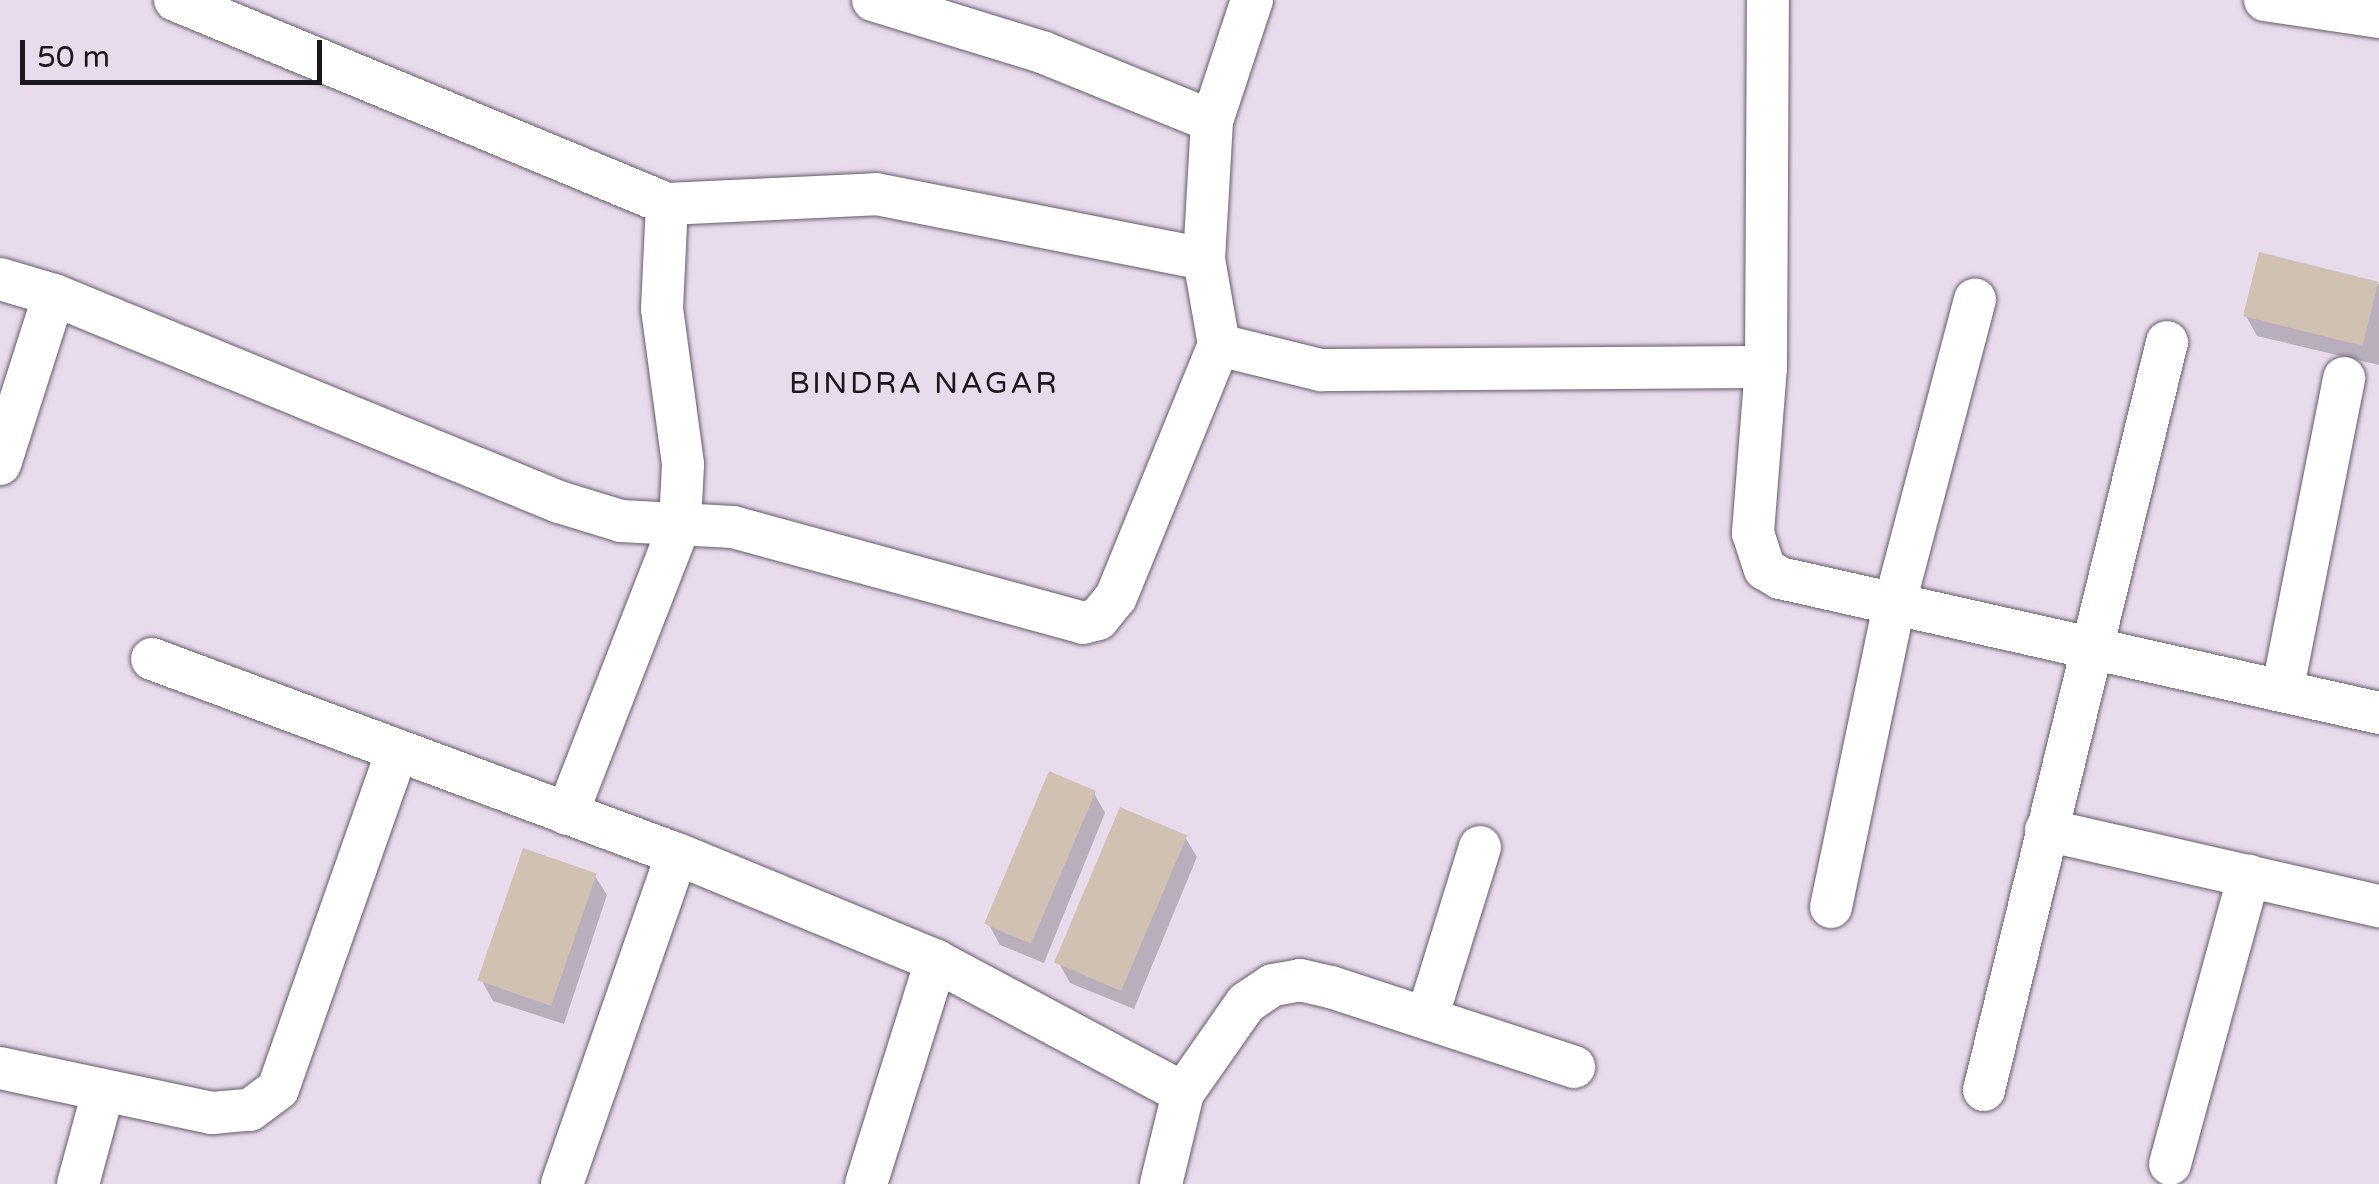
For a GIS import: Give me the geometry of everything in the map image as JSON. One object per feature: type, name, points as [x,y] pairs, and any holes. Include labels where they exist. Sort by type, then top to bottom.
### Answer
[{"type":"street","points":[[174,0],[667,204],[876,194],[1204,260]]},
{"type":"street","points":[[873,0],[1042,52],[1212,121]]},
{"type":"street","points":[[0,279],[54,294],[559,502],[621,521],[734,528],[1067,621],[1098,619],[1116,598],[1220,345],[1204,260],[1212,121],[1252,0]]},
{"type":"street","points":[[1768,0],[1766,366],[1753,533],[1757,554],[1780,578],[1894,606],[2283,687],[2379,712]]},
{"type":"street","points":[[2265,0],[2379,16]]},
{"type":"street","points":[[567,814],[680,524],[683,464],[662,309],[667,204]]},
{"type":"street","points":[[0,464],[54,294]]},
{"type":"street","points":[[1831,907],[1894,606],[1975,300]]},
{"type":"street","points":[[1984,1090],[2089,647],[2168,342]]},
{"type":"street","points":[[1220,345],[1321,370],[1766,366]]},
{"type":"street","points":[[2283,687],[2344,378]]},
{"type":"street","points":[[152,659],[677,854],[936,960],[1183,1093]]},
{"type":"street","points":[[0,1068],[212,1113],[250,1110],[278,1090],[397,751]]},
{"type":"street","points":[[2046,830],[2379,906]]},
{"type":"street","points":[[1427,1018],[1480,847]]},
{"type":"street","points":[[562,1184],[677,854]]},
{"type":"street","points":[[2170,1164],[2249,876]]},
{"type":"street","points":[[866,1184],[936,960]]},
{"type":"street","points":[[1161,1184],[1183,1093],[1246,1003],[1273,984],[1300,980],[1331,986],[1574,1067]]},
{"type":"street","points":[[78,1184],[103,1092]]},
{"type":"building","points":[[2259,252],[2378,282],[2362,346],[2243,316]]},
{"type":"building","points":[[1049,771],[1096,791],[1031,944],[984,924]]},
{"type":"building","points":[[1120,807],[1187,836],[1121,991],[1054,963]]},
{"type":"building","points":[[523,848],[597,873],[551,1006],[477,980]]},
{"type":"district","name":"BINDRA NAGAR","points":[[924,384]]}]
